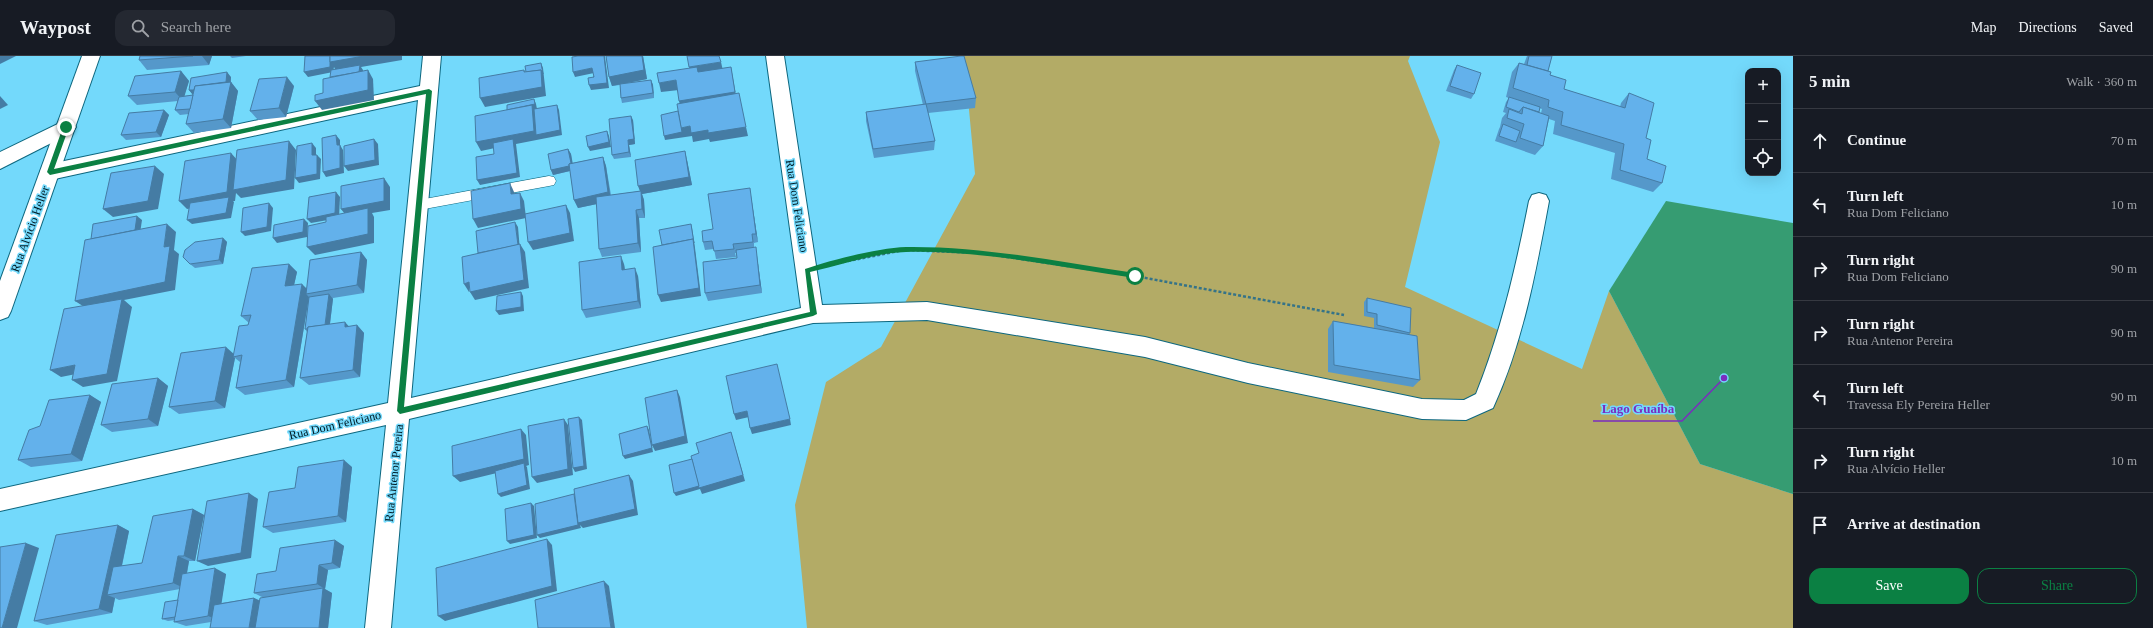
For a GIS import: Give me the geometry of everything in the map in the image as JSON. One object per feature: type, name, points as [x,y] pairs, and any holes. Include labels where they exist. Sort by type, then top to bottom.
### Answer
[{"type":"street","name":"Rua Alvício Heller","points":[[0,311],[91,56]]},
{"type":"street","name":"Rua Antenor Pereira","points":[[378,628],[400,411],[432,56]]},
{"type":"street","name":"Rua Dom Feliciano","points":[[0,500],[400,411],[813,314],[775,56]]},
{"type":"street","points":[[50,172],[429,91]]},
{"type":"street","points":[[0,161],[66,127]]},
{"type":"street","points":[[813,314],[927,311],[1144,347],[1248,373],[1422,409],[1466,410],[1485,401],[1499,367],[1525,273],[1539,201]]},
{"type":"lane","points":[[419,205],[550,181]]},
{"type":"path","points":[[807,270],[858,258],[904,250],[980,253],[1135,276],[1344,315]]},
{"type":"shaded area","points":[[964,56],[1410,56],[1408,61],[1440,142],[1405,287],[1582,369],[1609,291],[1700,464],[1793,494],[1793,628],[807,628],[795,505],[826,382],[881,347],[975,174]]},
{"type":"shaded area","points":[[1666,201],[1793,223],[1793,494],[1700,464],[1609,291]]},
{"type":"building","points":[[140,56],[193,56],[139,60]]},
{"type":"building","points":[[305,56],[330,56],[330,67],[304,72]]},
{"type":"building","points":[[330,56],[364,56],[330,62]]},
{"type":"building","points":[[604,56],[607,83],[589,85],[588,78],[594,77],[592,68],[573,72],[572,57]]},
{"type":"building","points":[[606,56],[642,56],[644,70],[609,77]]},
{"type":"building","points":[[687,56],[719,56],[721,62],[689,67]]},
{"type":"building","points":[[964,56],[976,98],[926,104],[915,62]]},
{"type":"building","points":[[1529,56],[1552,56],[1548,71],[1527,65]]},
{"type":"building","points":[[541,63],[543,74],[541,70],[526,72],[525,66]]},
{"type":"building","points":[[1519,63],[1551,72],[1550,75],[1566,80],[1564,89],[1625,108],[1629,93],[1654,103],[1646,138],[1651,140],[1647,159],[1666,166],[1662,183],[1620,170],[1624,144],[1561,125],[1563,112],[1548,107],[1549,100],[1513,88]]},
{"type":"building","points":[[360,65],[359,72],[330,77],[331,70]]},
{"type":"building","points":[[1457,65],[1481,73],[1474,94],[1450,86]]},
{"type":"building","points":[[697,67],[698,72],[731,67],[735,92],[679,101],[676,80],[659,83],[657,73]]},
{"type":"building","points":[[368,70],[368,90],[315,101],[315,95],[323,93],[323,79]]},
{"type":"building","points":[[524,70],[524,72],[541,70],[542,87],[480,98],[479,78]]},
{"type":"building","points":[[181,71],[175,92],[128,96],[135,76]]},
{"type":"building","points":[[227,72],[226,82],[195,86],[194,90],[189,90],[191,78]]},
{"type":"building","points":[[287,77],[279,108],[250,111],[259,79]]},
{"type":"building","points":[[651,80],[653,93],[621,98],[620,84]]},
{"type":"building","points":[[231,82],[223,119],[186,124],[195,86]]},
{"type":"building","points":[[739,93],[746,127],[708,133],[708,130],[691,133],[690,126],[681,128],[677,104]]},
{"type":"building","points":[[193,95],[190,109],[175,110],[179,97]]},
{"type":"building","points":[[1509,97],[1540,107],[1539,112],[1523,107],[1519,112],[1506,107]]},
{"type":"building","points":[[534,99],[535,104],[507,110],[507,105]]},
{"type":"building","points":[[926,104],[935,141],[873,149],[866,112]]},
{"type":"building","points":[[532,105],[534,131],[476,142],[475,116]]},
{"type":"building","points":[[557,105],[560,130],[536,135],[534,109]]},
{"type":"building","points":[[1523,107],[1549,116],[1543,146],[1520,138],[1524,124],[1507,118],[1509,109],[1522,114]]},
{"type":"building","points":[[164,110],[156,132],[121,135],[129,113]]},
{"type":"building","points":[[678,111],[682,132],[664,136],[661,115]]},
{"type":"building","points":[[631,116],[634,139],[628,140],[629,152],[612,155],[609,119]]},
{"type":"building","points":[[1503,124],[1520,131],[1516,142],[1499,136]]},
{"type":"building","points":[[607,131],[609,142],[588,147],[586,136]]},
{"type":"building","points":[[336,135],[337,145],[340,145],[340,168],[323,172],[322,138]]},
{"type":"building","points":[[374,139],[375,160],[344,166],[344,146]]},
{"type":"building","points":[[513,139],[517,173],[477,180],[476,157],[494,154],[493,143]]},
{"type":"building","points":[[289,141],[286,180],[233,190],[237,150]]},
{"type":"building","points":[[312,143],[312,155],[317,155],[317,174],[295,178],[297,146]]},
{"type":"building","points":[[568,149],[571,163],[569,166],[551,170],[548,154]]},
{"type":"building","points":[[685,151],[689,177],[638,186],[635,160]]},
{"type":"building","points":[[231,153],[227,192],[179,201],[185,161]]},
{"type":"building","points":[[603,157],[608,192],[574,200],[569,164]]},
{"type":"building","points":[[155,166],[148,201],[103,209],[111,173]]},
{"type":"building","points":[[384,178],[384,201],[341,209],[341,186]]},
{"type":"building","points":[[510,183],[511,194],[520,193],[521,209],[473,219],[471,191]]},
{"type":"building","points":[[750,188],[756,234],[752,234],[753,242],[733,244],[734,249],[714,251],[712,241],[703,242],[702,231],[713,229],[708,194]]},
{"type":"building","points":[[641,191],[642,209],[636,210],[638,243],[599,249],[596,197]]},
{"type":"building","points":[[336,192],[335,213],[307,219],[309,197]]},
{"type":"building","points":[[229,197],[226,213],[187,220],[190,203]]},
{"type":"building","points":[[269,203],[267,227],[241,232],[243,208]]},
{"type":"building","points":[[566,205],[570,233],[528,242],[525,214]]},
{"type":"building","points":[[368,208],[368,234],[307,247],[308,226],[326,222],[326,217]]},
{"type":"building","points":[[137,216],[135,230],[91,239],[93,224]]},
{"type":"building","points":[[304,219],[303,232],[273,238],[274,225]]},
{"type":"building","points":[[515,222],[518,245],[478,253],[476,231]]},
{"type":"building","points":[[167,224],[164,247],[170,246],[165,282],[75,301],[85,240]]},
{"type":"building","points":[[691,224],[694,243],[693,239],[662,245],[659,230]]},
{"type":"building","points":[[223,238],[219,260],[190,264],[183,257],[185,250],[195,242]]},
{"type":"building","points":[[693,239],[699,288],[658,295],[653,247]]},
{"type":"building","points":[[520,244],[524,280],[470,292],[469,282],[464,284],[462,257]]},
{"type":"building","points":[[756,247],[760,285],[705,293],[703,262],[737,258],[736,250]]},
{"type":"building","points":[[361,252],[357,285],[306,294],[310,260]]},
{"type":"building","points":[[621,256],[622,270],[635,268],[638,301],[582,310],[579,262]]},
{"type":"building","points":[[289,264],[285,286],[302,284],[286,380],[236,388],[242,355],[233,357],[239,326],[248,325],[251,315],[241,316],[252,268]]},
{"type":"building","points":[[521,292],[521,307],[496,311],[497,296]]},
{"type":"building","points":[[329,294],[325,325],[308,327],[305,329],[309,297]]},
{"type":"building","points":[[1367,298],[1411,308],[1410,333],[1377,325],[1377,314],[1367,312]]},
{"type":"building","points":[[122,299],[107,374],[72,380],[75,365],[50,370],[64,309]]},
{"type":"building","points":[[1333,321],[1417,336],[1420,380],[1334,365]]},
{"type":"building","points":[[345,322],[345,327],[357,325],[353,370],[300,378],[308,327]]},
{"type":"building","points":[[226,347],[215,401],[169,407],[181,353]]},
{"type":"building","points":[[777,364],[790,419],[750,428],[747,411],[734,414],[726,376]]},
{"type":"building","points":[[158,378],[148,419],[101,425],[112,384]]},
{"type":"building","points":[[677,390],[685,436],[652,445],[645,398]]},
{"type":"building","points":[[90,395],[71,454],[18,460],[29,430],[40,426],[49,400]]},
{"type":"building","points":[[579,417],[584,466],[573,468],[568,419]]},
{"type":"building","points":[[564,419],[568,469],[532,477],[528,426]]},
{"type":"building","points":[[647,426],[652,448],[623,456],[619,434]]},
{"type":"building","points":[[521,429],[524,459],[453,476],[452,446]]},
{"type":"building","points":[[731,432],[743,475],[699,488],[691,456],[699,453],[696,443]]},
{"type":"building","points":[[692,459],[699,486],[674,493],[669,465]]},
{"type":"building","points":[[344,460],[338,516],[263,527],[269,492],[295,488],[298,467]]},
{"type":"building","points":[[524,463],[527,485],[498,494],[495,471]]},
{"type":"building","points":[[629,475],[635,509],[578,523],[574,489]]},
{"type":"building","points":[[249,493],[241,553],[197,561],[207,501]]},
{"type":"building","points":[[574,494],[578,525],[537,535],[535,504]]},
{"type":"building","points":[[531,503],[534,535],[507,541],[505,509]]},
{"type":"building","points":[[193,509],[184,556],[178,556],[173,583],[107,595],[113,567],[142,563],[153,516]]},
{"type":"building","points":[[118,525],[99,609],[34,621],[56,535]]},
{"type":"building","points":[[547,539],[552,586],[438,616],[436,568]]},
{"type":"building","points":[[335,540],[332,563],[319,565],[317,584],[254,593],[257,574],[276,571],[280,548]]},
{"type":"building","points":[[26,543],[2,628],[0,628],[0,547]]},
{"type":"building","points":[[215,568],[208,616],[174,622],[182,574]]},
{"type":"building","points":[[604,581],[611,628],[538,628],[535,600]]},
{"type":"building","points":[[323,588],[319,628],[255,628],[260,598]]},
{"type":"building","points":[[254,598],[249,628],[210,628],[214,605]]},
{"type":"building","points":[[178,600],[175,617],[162,619],[165,602]]},
{"type":"place","name":"Lago Guaíba","points":[[1724,378]]},
{"type":"route","points":[[66,127],[50,172],[429,91],[400,411],[813,314],[807,270],[858,258],[904,250],[980,253],[1135,276]]}]
